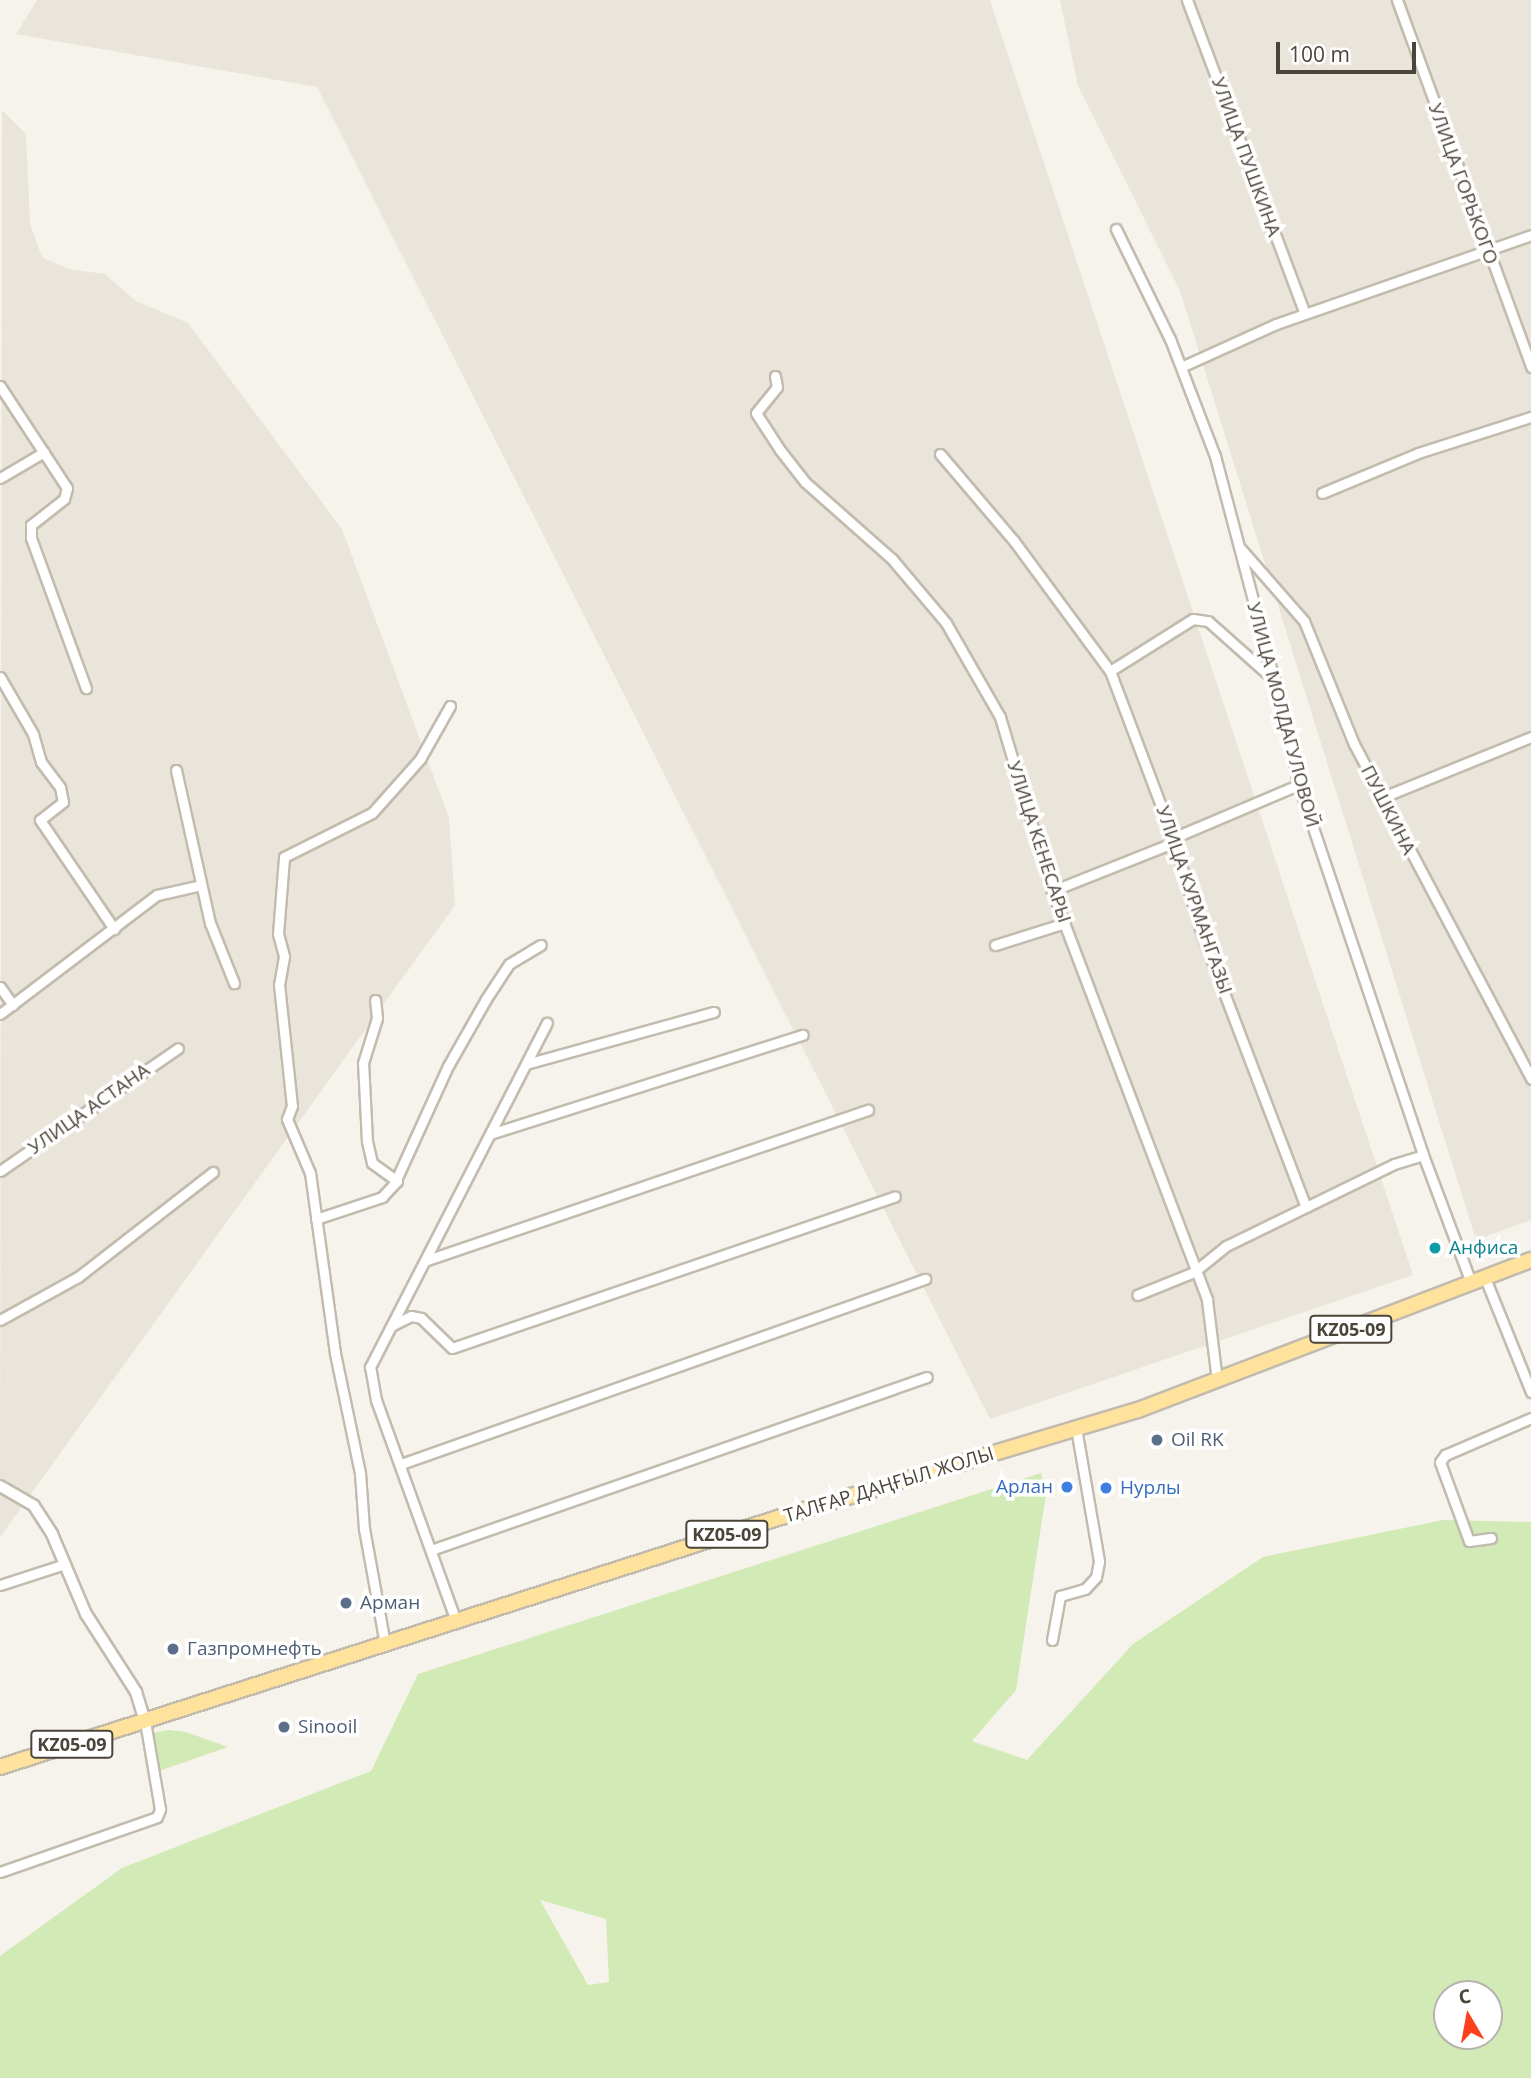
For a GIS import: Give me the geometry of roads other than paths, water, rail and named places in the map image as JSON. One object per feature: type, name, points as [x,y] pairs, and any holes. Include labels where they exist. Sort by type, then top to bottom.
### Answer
[{"type":"main road","name":"ТАЛҒАР ДАҢҒЫЛ ЖОЛЫ","points":[[0,1767],[456,1621],[1076,1429],[1217,1380],[1531,1260]]},
{"type":"street","name":"УЛИЦА ПУШКИНА","points":[[1188,0],[1305,314]]},
{"type":"street","name":"УЛИЦА ГОРЬКОГО","points":[[1397,0],[1531,367]]},
{"type":"street","name":"УЛИЦА МОЛДАГУЛОВОЙ","points":[[1116,229],[1181,368],[1215,456],[1274,680],[1298,785],[1423,1155],[1478,1281],[1531,1392]]},
{"type":"street","points":[[1181,368],[1305,314],[1531,235]]},
{"type":"street","name":"УЛИЦА КЕНЕСАРЫ","points":[[775,376],[777,387],[756,413],[780,450],[805,482],[892,559],[946,623],[987,688],[1000,717],[1052,891],[1213,1328],[1217,1380]]},
{"type":"street","points":[[0,386],[67,488],[64,499],[31,525],[31,538],[86,688]]},
{"type":"street","points":[[1322,493],[1418,453],[1531,418]]},
{"type":"street","points":[[0,478],[44,452]]},
{"type":"street","name":"УЛИЦА КУРМАНГАЗЫ","points":[[940,454],[1014,541],[1110,671],[1174,840],[1202,935],[1306,1207]]},
{"type":"street","name":"ПУШКИНА","points":[[1239,548],[1304,621],[1333,699],[1530,1073]]},
{"type":"street","points":[[1110,671],[1192,619],[1208,621],[1274,680]]},
{"type":"street","points":[[0,677],[33,734],[41,762],[60,787],[63,802],[40,820],[114,929]]},
{"type":"street","points":[[380,1646],[310,1172],[287,1119],[292,1106],[279,985],[284,956],[278,934],[284,857],[372,813],[420,759],[450,706]]},
{"type":"street","points":[[1383,797],[1531,737]]},
{"type":"street","points":[[176,770],[201,885],[234,983]]},
{"type":"street","points":[[1052,891],[1298,785]]},
{"type":"street","points":[[0,1014],[157,895],[201,885]]},
{"type":"street","points":[[995,945],[1065,923]]},
{"type":"street","points":[[316,1219],[382,1197],[394,1189],[448,1066],[486,999],[509,964],[541,945]]},
{"type":"street","points":[[0,987],[13,1005]]},
{"type":"street","points":[[375,1000],[377,1018],[363,1063],[367,1141],[372,1163],[396,1180]]},
{"type":"street","points":[[526,1064],[714,1012]]},
{"type":"street","points":[[456,1621],[376,1401],[370,1367],[547,1023]]},
{"type":"street","points":[[490,1134],[803,1035]]},
{"type":"street","name":"УЛИЦА АСТАНА","points":[[0,1171],[178,1048]]},
{"type":"street","points":[[427,1260],[868,1110]]},
{"type":"street","points":[[1137,1294],[1194,1272],[1226,1246],[1394,1164],[1423,1155]]},
{"type":"street","points":[[0,1320],[78,1277],[213,1172]]},
{"type":"street","points":[[391,1326],[411,1316],[421,1318],[452,1348],[895,1196]]},
{"type":"street","points":[[401,1464],[925,1279]]},
{"type":"street","points":[[431,1550],[927,1377]]},
{"type":"street","points":[[1491,1538],[1469,1541],[1440,1462],[1445,1455],[1531,1418]]},
{"type":"street","points":[[1052,1640],[1060,1596],[1085,1589],[1096,1577],[1100,1561],[1076,1429]]},
{"type":"street","points":[[0,1486],[34,1506],[52,1534],[62,1565],[86,1614],[136,1692],[145,1721],[160,1809],[157,1817],[0,1872]]},
{"type":"street","points":[[0,1585],[62,1565]]},
{"type":"place","name":"Анфиса","points":[[1435,1248]]},
{"type":"place","name":"Oil RK","points":[[1157,1440]]},
{"type":"place","name":"Арлан","points":[[1067,1487]]},
{"type":"place","name":"Нурлы","points":[[1106,1488]]},
{"type":"place","name":"Арман","points":[[346,1603]]},
{"type":"place","name":"Газпромнефть","points":[[173,1649]]},
{"type":"place","name":"Sinooil","points":[[284,1727]]}]
